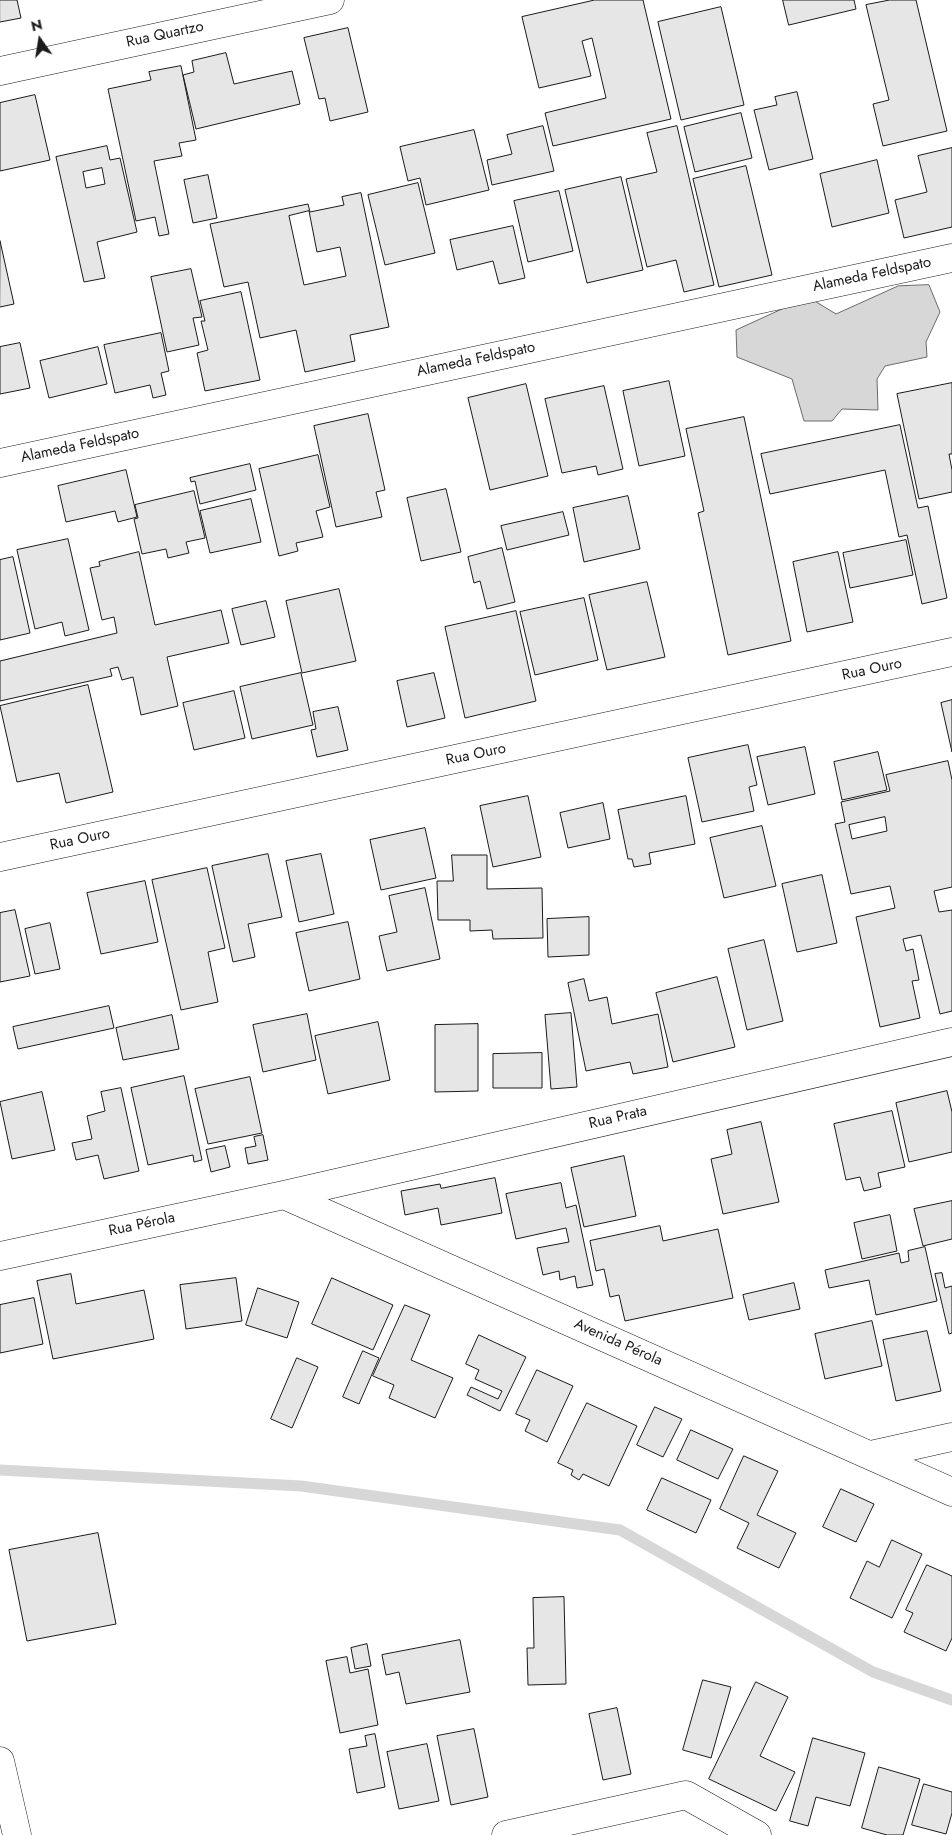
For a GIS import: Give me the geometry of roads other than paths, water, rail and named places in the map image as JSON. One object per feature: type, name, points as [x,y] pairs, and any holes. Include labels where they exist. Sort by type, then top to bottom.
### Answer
[{"type":"street","name":"Rua Quartzo","points":[[0,71],[330,0]]},
{"type":"street","name":"Alameda Feldspato","points":[[0,463],[952,258]]},
{"type":"street","name":"Rua Ouro","points":[[0,857],[952,652]]},
{"type":"street","name":"Rua Prata","points":[[284,1195],[952,1042]]},
{"type":"street","name":"Rua Pérola","points":[[0,1256],[284,1195]]},
{"type":"street","name":"Avenida Pérola","points":[[284,1195],[952,1492]]},
{"type":"street","points":[[871,1455],[952,1437]]},
{"type":"street","points":[[0,1761],[17,1835]]},
{"type":"street","points":[[506,1835],[686,1795],[757,1835]]},
{"type":"waterway","points":[[0,1470],[301,1486],[620,1530],[873,1672],[952,1700]]}]
